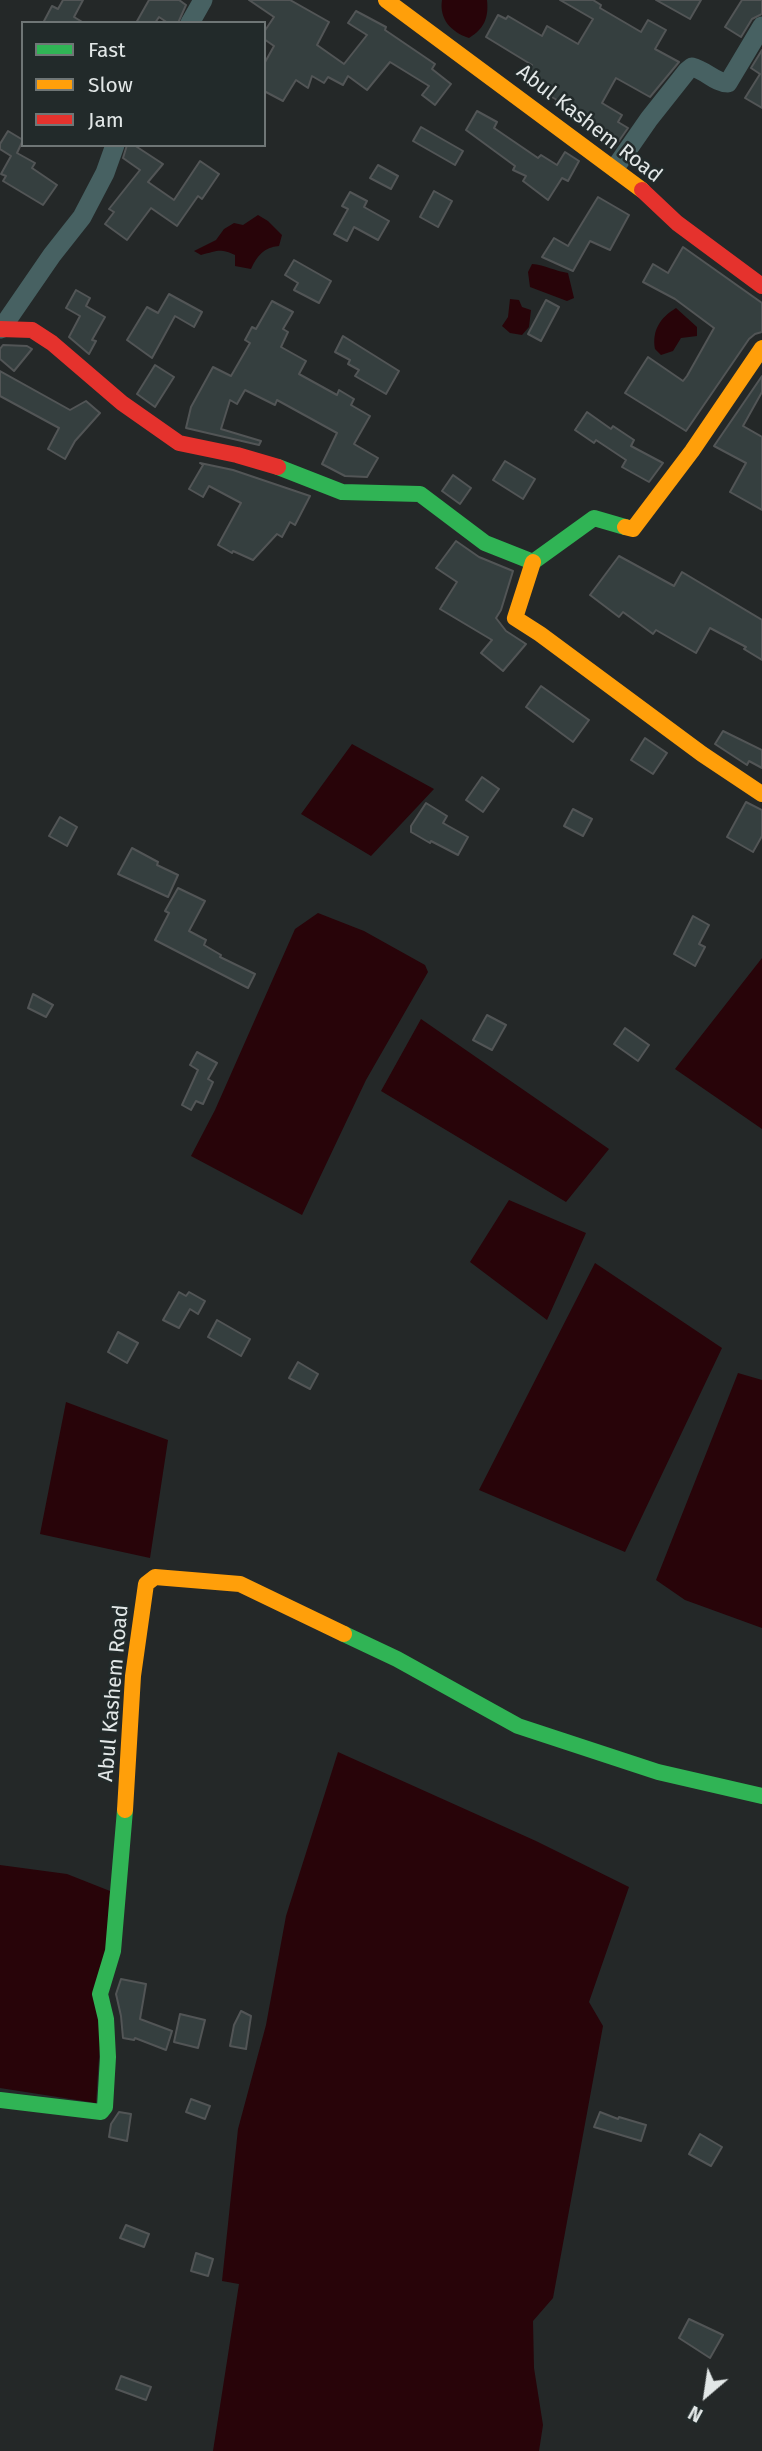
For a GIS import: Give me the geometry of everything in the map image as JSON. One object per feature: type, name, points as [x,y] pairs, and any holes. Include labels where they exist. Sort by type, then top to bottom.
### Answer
[{"type":"street","points":[[191,21],[204,0]]},
{"type":"street","name":"Abul Kashem Road","points":[[386,0],[634,182],[677,223],[762,286]]},
{"type":"street","points":[[615,168],[649,118],[687,71],[692,67],[699,69],[723,83],[728,83],[762,26]]},
{"type":"street","points":[[0,329],[82,217],[105,173],[114,147]]},
{"type":"street","points":[[0,329],[32,330],[122,403],[179,443],[237,455],[287,470],[342,492],[420,494],[485,543],[533,562]]},
{"type":"street","points":[[762,348],[692,451],[634,528],[594,518],[533,562],[514,618],[702,754],[762,794]]},
{"type":"street","name":"Abul Kashem Road","points":[[0,2100],[101,2112],[105,2107],[108,2057],[106,2019],[100,1994],[113,1951],[136,1650],[146,1584],[155,1577],[240,1584],[397,1659],[518,1726],[658,1772],[762,1796]]},
{"type":"shaded area","points":[[442,0],[487,0],[486,18],[482,27],[469,38],[457,32],[444,19]]},
{"type":"shaded area","points":[[258,215],[282,235],[279,246],[262,253],[251,269],[235,266],[235,255],[226,251],[201,255],[194,251],[216,240],[224,229],[234,223],[243,225]]},
{"type":"shaded area","points":[[532,264],[568,273],[574,298],[567,301],[530,287],[528,272]]},
{"type":"shaded area","points":[[510,299],[519,300],[522,307],[531,310],[529,327],[522,335],[510,333],[502,326],[508,317]]},
{"type":"shaded area","points":[[676,308],[697,327],[697,336],[681,338],[673,351],[661,355],[655,349],[656,330],[662,320]]},
{"type":"shaded area","points":[[352,744],[434,789],[371,856],[301,814]]},
{"type":"shaded area","points":[[318,913],[364,931],[425,965],[428,972],[366,1080],[302,1215],[191,1156],[215,1110],[295,929]]},
{"type":"shaded area","points":[[762,958],[762,1129],[675,1069]]},
{"type":"shaded area","points":[[421,1019],[609,1149],[566,1202],[381,1091]]},
{"type":"shaded area","points":[[509,1200],[586,1233],[547,1320],[470,1262]]},
{"type":"shaded area","points":[[595,1263],[722,1348],[625,1552],[479,1490]]},
{"type":"shaded area","points":[[738,1373],[762,1380],[762,1628],[685,1600],[656,1580]]},
{"type":"shaded area","points":[[66,1402],[168,1440],[150,1558],[40,1534]]},
{"type":"shaded area","points":[[338,1752],[536,1841],[629,1887],[589,2002],[603,2026],[553,2298],[533,2321],[534,2368],[543,2425],[539,2451],[213,2451],[239,2284],[222,2281],[238,2129],[266,2025],[286,1916]]},
{"type":"shaded area","points":[[0,1865],[67,1874],[110,1891],[96,2103],[0,2088]]},
{"type":"building","points":[[63,0],[83,0],[74,17],[81,21],[44,21],[52,6],[58,9]]},
{"type":"building","points":[[149,0],[179,0],[186,5],[179,21],[165,21],[159,17],[156,21],[137,21]]},
{"type":"building","points":[[249,0],[290,0],[329,22],[317,45],[344,64],[367,35],[348,23],[356,11],[386,27],[385,30],[435,64],[432,69],[451,84],[435,105],[422,95],[429,86],[390,62],[367,90],[348,76],[343,85],[328,77],[324,83],[312,76],[308,88],[296,80],[283,101],[266,92],[266,60],[274,46],[266,40],[266,29],[274,17]]},
{"type":"building","points":[[560,0],[593,0],[601,5],[600,8],[641,32],[648,20],[666,30],[655,49],[679,62],[650,97],[616,78],[602,103],[622,115],[618,122],[628,128],[614,148],[571,116],[573,113],[555,103],[557,100],[536,88],[540,82],[526,74],[532,65],[486,37],[498,15],[506,19],[508,16],[542,36],[547,26],[578,44],[593,19]]},
{"type":"building","points":[[656,0],[701,0],[690,19]]},
{"type":"building","points":[[742,0],[762,0],[762,14],[752,19],[741,37],[725,27]]},
{"type":"building","points":[[762,50],[762,108],[745,98],[760,74],[751,68]]},
{"type":"building","points":[[477,111],[497,122],[494,128],[538,158],[541,155],[557,165],[565,152],[579,161],[568,181],[562,178],[548,200],[523,181],[526,176],[513,170],[515,166],[466,130]]},
{"type":"building","points":[[421,127],[463,151],[455,165],[413,141]]},
{"type":"building","points":[[8,131],[21,139],[17,153],[35,163],[32,168],[57,185],[43,205],[3,181],[6,176],[1,174],[11,156],[0,149]]},
{"type":"building","points":[[126,147],[137,147],[163,164],[148,182],[174,200],[200,161],[219,174],[202,199],[198,196],[177,226],[151,208],[127,240],[105,224],[114,212],[109,209],[140,170],[123,158]]},
{"type":"building","points":[[378,165],[398,176],[391,189],[370,178]]},
{"type":"building","points":[[434,191],[452,201],[438,227],[420,217]]},
{"type":"building","points":[[350,192],[367,201],[364,207],[389,221],[378,240],[354,227],[347,241],[334,234],[348,209],[342,206]]},
{"type":"building","points":[[598,197],[629,215],[610,250],[590,241],[573,271],[542,257],[554,238],[568,246]]},
{"type":"building","points":[[683,247],[762,303],[762,332],[749,339],[686,431],[625,393],[648,357],[683,381],[714,328],[675,299],[643,282],[653,264],[668,273]]},
{"type":"building","points":[[294,260],[331,281],[319,303],[294,290],[298,283],[285,275]]},
{"type":"building","points":[[76,290],[90,298],[86,306],[105,317],[92,340],[96,341],[89,354],[69,337],[80,316],[66,308]]},
{"type":"building","points":[[169,294],[202,312],[194,327],[175,316],[152,358],[127,340],[147,307],[158,313]]},
{"type":"building","points":[[546,300],[559,307],[541,341],[528,334]]},
{"type":"building","points":[[272,301],[293,312],[283,329],[288,332],[281,347],[306,361],[299,374],[337,395],[339,390],[354,399],[351,405],[370,416],[354,444],[378,458],[367,477],[345,476],[322,464],[337,433],[277,400],[275,405],[245,390],[237,404],[230,400],[221,429],[261,441],[259,445],[186,428],[191,407],[213,367],[231,376],[250,343],[245,340],[252,327],[256,329]]},
{"type":"building","points":[[343,336],[399,371],[386,394],[355,376],[359,370],[348,364],[350,360],[335,352]]},
{"type":"building","points":[[3,345],[27,346],[32,349],[14,371],[0,359]]},
{"type":"building","points":[[155,365],[174,377],[155,407],[137,394]]},
{"type":"building","points":[[0,371],[70,410],[86,401],[100,413],[75,441],[65,459],[48,449],[59,428],[0,396]]},
{"type":"building","points":[[762,376],[762,392],[743,426],[762,437],[762,510],[730,492],[746,463],[714,446]]},
{"type":"building","points":[[587,412],[611,429],[613,426],[634,440],[631,446],[663,463],[649,482],[622,467],[626,460],[575,430]]},
{"type":"building","points":[[505,461],[535,479],[523,499],[493,480]]},
{"type":"building","points":[[200,463],[233,470],[310,496],[295,525],[290,522],[282,537],[277,534],[253,560],[218,545],[241,503],[209,486],[203,497],[189,489],[203,465]]},
{"type":"building","points":[[453,475],[471,488],[460,504],[442,491]]},
{"type":"building","points":[[456,541],[479,557],[513,571],[496,618],[506,631],[526,644],[503,671],[481,653],[492,640],[440,609],[457,582],[436,568]]},
{"type":"building","points":[[619,556],[674,586],[682,572],[762,620],[762,660],[744,649],[746,647],[710,628],[696,653],[656,630],[653,634],[623,612],[619,617],[590,595]]},
{"type":"building","points":[[541,686],[589,720],[573,742],[526,707]]},
{"type":"building","points":[[723,731],[762,750],[762,768],[749,761],[747,765],[715,744]]},
{"type":"building","points":[[645,738],[667,753],[653,774],[631,760]]},
{"type":"building","points":[[482,777],[499,789],[483,812],[466,800]]},
{"type":"building","points":[[746,802],[762,810],[762,836],[753,852],[727,837]]},
{"type":"building","points":[[426,803],[447,816],[443,823],[468,837],[458,855],[411,832],[411,826]]},
{"type":"building","points":[[573,809],[592,819],[583,836],[564,826]]},
{"type":"building","points":[[60,817],[77,827],[67,846],[49,836]]},
{"type":"building","points":[[132,848],[178,875],[168,897],[118,874]]},
{"type":"building","points":[[178,888],[205,901],[189,931],[206,940],[204,945],[221,955],[220,957],[255,974],[248,988],[155,940],[169,913],[165,911]]},
{"type":"building","points":[[693,916],[709,925],[699,944],[705,947],[695,966],[674,954]]},
{"type":"building","points":[[33,994],[53,1005],[46,1017],[28,1008]]},
{"type":"building","points":[[487,1015],[506,1025],[492,1050],[473,1040]]},
{"type":"building","points":[[625,1028],[649,1045],[638,1061],[614,1044]]},
{"type":"building","points":[[197,1052],[217,1063],[208,1079],[213,1082],[203,1104],[196,1101],[191,1110],[182,1105],[198,1070],[190,1065]]},
{"type":"building","points":[[179,1292],[186,1296],[189,1292],[205,1301],[198,1314],[190,1309],[179,1328],[163,1320]]},
{"type":"building","points":[[217,1320],[250,1339],[241,1356],[208,1337]]},
{"type":"building","points":[[118,1332],[138,1343],[127,1363],[108,1352]]},
{"type":"building","points":[[298,1362],[318,1374],[310,1389],[289,1378]]},
{"type":"building","points":[[121,1979],[146,1984],[140,2019],[172,2031],[166,2050],[135,2038],[123,2038],[116,1994]]},
{"type":"building","points":[[241,2011],[251,2016],[246,2049],[230,2046],[234,2025]]},
{"type":"building","points":[[180,2014],[205,2020],[198,2048],[174,2042]]},
{"type":"building","points":[[191,2099],[210,2106],[205,2119],[186,2112]]},
{"type":"building","points":[[119,2112],[131,2114],[127,2141],[109,2137],[111,2124]]},
{"type":"building","points":[[600,2112],[646,2125],[641,2141],[594,2127]]},
{"type":"building","points":[[700,2134],[722,2147],[711,2166],[689,2154]]},
{"type":"building","points":[[126,2225],[149,2234],[144,2247],[120,2238]]},
{"type":"building","points":[[196,2253],[213,2259],[208,2276],[191,2271]]},
{"type":"building","points":[[689,2319],[723,2335],[710,2358],[679,2338]]},
{"type":"building","points":[[121,2376],[151,2387],[146,2400],[116,2389]]},
{"type":"traffic: fast","points":[[278,467],[342,492],[420,494],[485,543],[533,562],[594,518],[625,527]]},
{"type":"traffic: fast","points":[[344,1634],[397,1659],[518,1726],[658,1772],[762,1796]]},
{"type":"traffic: fast","points":[[0,2100],[101,2112],[105,2107],[108,2057],[106,2019],[100,1994],[113,1951],[125,1810]]},
{"type":"traffic: slow","points":[[386,0],[642,190]]},
{"type":"traffic: slow","points":[[625,527],[633,529],[692,451],[762,348]]},
{"type":"traffic: slow","points":[[533,562],[515,618],[702,754],[762,794]]},
{"type":"traffic: slow","points":[[125,1810],[133,1676],[146,1584],[155,1577],[240,1584],[344,1634]]},
{"type":"traffic: jam","points":[[642,190],[677,223],[762,286]]},
{"type":"traffic: jam","points":[[0,329],[32,330],[52,343],[122,403],[179,443],[278,467]]}]
